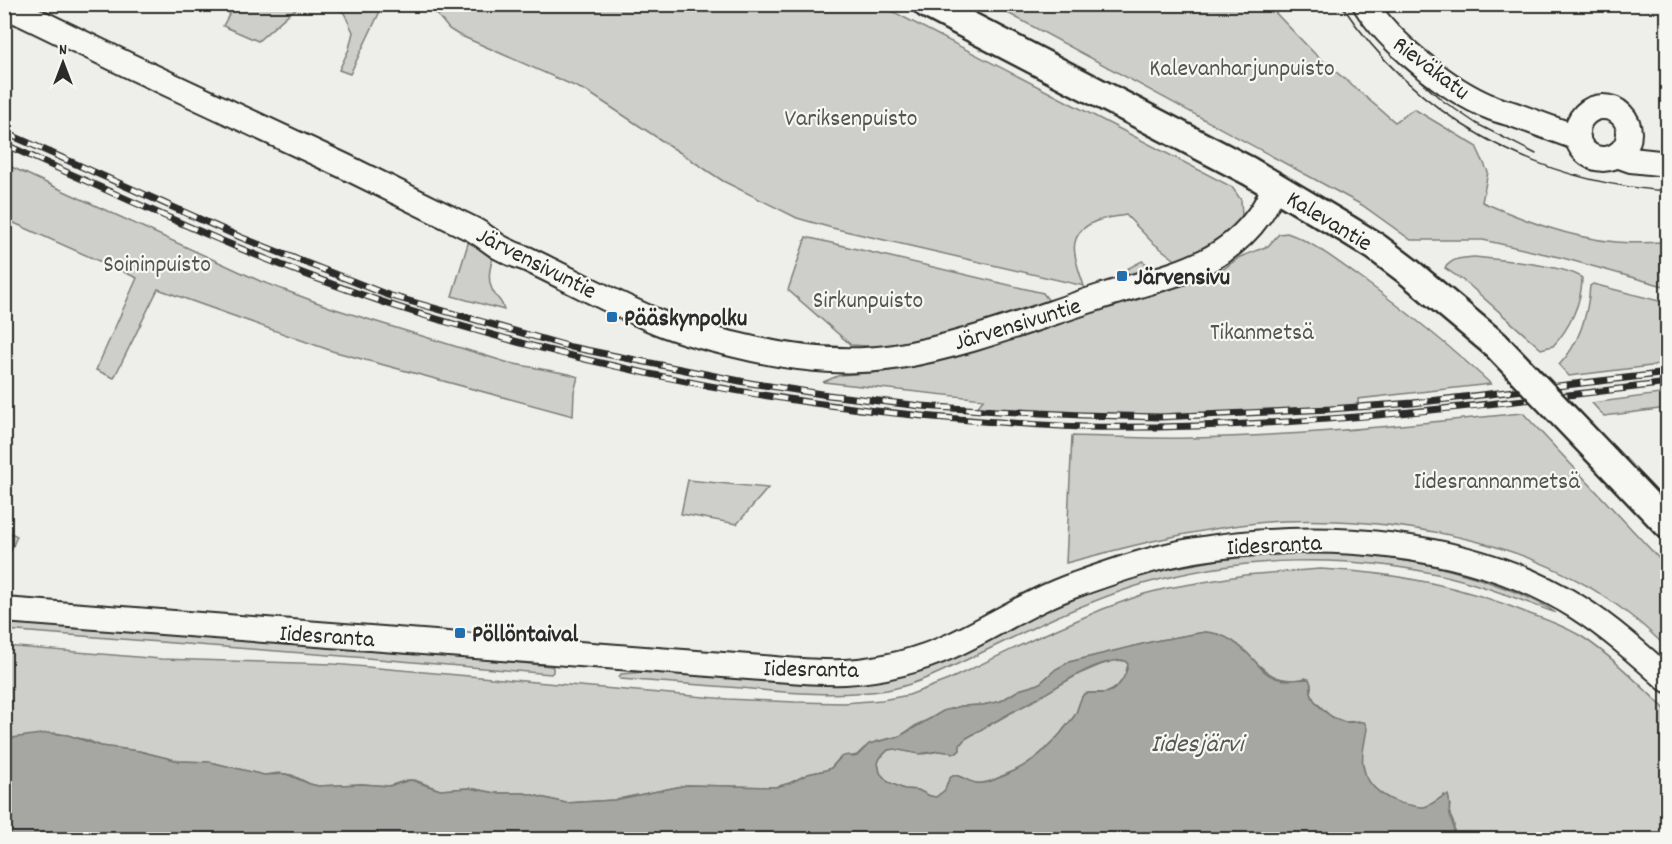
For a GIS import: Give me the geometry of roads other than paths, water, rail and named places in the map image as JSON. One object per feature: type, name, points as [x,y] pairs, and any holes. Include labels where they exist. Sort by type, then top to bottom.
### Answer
[{"type":"main road","name":"Kalevantie","points":[[927,4],[1275,186],[1376,247],[1496,345],[1668,525]]},
{"type":"main road","name":"Rieväkatu","points":[[1365,4],[1382,28],[1413,57],[1451,86],[1490,108],[1579,129]]},
{"type":"main road","name":"Järvensivuntie","points":[[4,6],[354,171],[474,230],[514,255],[527,259],[657,321],[705,338],[763,352],[802,358],[860,361],[925,351],[1010,327],[1104,295],[1187,271],[1214,258],[1239,239],[1259,216],[1275,186]]},
{"type":"main road","points":[[1602,107],[1618,112],[1628,125],[1629,133],[1628,141],[1617,155],[1603,159],[1594,158],[1581,147],[1579,129],[1586,114],[1602,107]]},
{"type":"main road","points":[[1629,133],[1647,151],[1668,159]]},
{"type":"main road","points":[[1617,155],[1631,160],[1668,164]]},
{"type":"main road","name":"Iidesranta","points":[[4,610],[762,668],[844,672],[915,659],[952,645],[1072,585],[1137,564],[1194,550],[1256,542],[1312,540],[1391,545],[1428,551],[1468,560],[1522,579],[1576,606],[1604,625],[1668,680]]},
{"type":"water","name":"Iidesjärvi","points":[[1205,632],[1213,633],[1226,637],[1238,645],[1272,677],[1284,680],[1309,679],[1315,702],[1324,711],[1340,721],[1364,722],[1366,725],[1363,766],[1374,788],[1394,801],[1422,807],[1448,795],[1454,839],[5,839],[5,739],[48,733],[68,735],[101,746],[139,751],[179,761],[210,762],[264,775],[286,774],[318,786],[362,784],[389,786],[411,780],[440,790],[469,788],[496,793],[524,793],[566,803],[614,800],[687,785],[776,787],[808,774],[831,768],[841,757],[857,756],[869,744],[900,736],[943,711],[961,706],[1001,701],[1019,690],[1039,684],[1056,669],[1069,662],[1155,641]],"holes":[[[1125,661],[1128,664],[1127,669],[1117,687],[1109,692],[1084,694],[1075,715],[1055,740],[1043,752],[1006,775],[980,783],[954,776],[948,782],[945,790],[936,797],[918,790],[904,789],[888,782],[880,773],[878,763],[888,750],[919,754],[939,751],[956,753],[965,739],[1086,670],[1109,662]]]},
{"type":"tram line","points":[[1341,4],[1371,44],[1405,80],[1442,110],[1482,136],[1525,158],[1570,174],[1618,185],[1668,191]]},
{"type":"tram line","points":[[1400,63],[1443,101],[1477,124],[1536,154]]},
{"type":"railway","points":[[4,132],[240,237],[388,295],[571,347],[750,383],[828,395],[921,406],[1159,417],[1413,403],[1668,373]]},
{"type":"railway","points":[[4,144],[250,252],[395,306],[581,358],[695,383],[809,402],[982,421],[1085,427],[1158,427],[1231,425],[1377,415],[1668,383]]},
{"type":"place","name":"Järvensivu","points":[[1122,276]]},
{"type":"place","name":"Pääskynpolku","points":[[612,317]]},
{"type":"place","name":"Pöllöntaival","points":[[460,633]]},
{"type":"park label","name":"Kalevanharjunpuisto","points":[[1242,67]]},
{"type":"park label","name":"Variksenpuisto","points":[[851,117]]},
{"type":"park label","name":"Soininpuisto","points":[[157,263]]},
{"type":"park label","name":"Sirkunpuisto","points":[[868,299]]},
{"type":"park label","name":"Tikanmetsä","points":[[1262,331]]},
{"type":"park label","name":"Iidesrannanmetsä","points":[[1497,480]]}]
